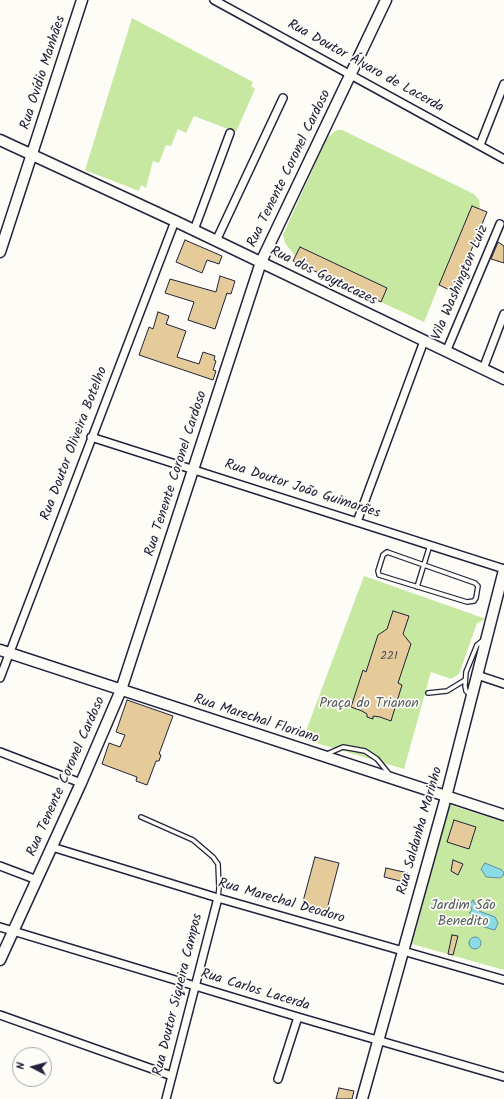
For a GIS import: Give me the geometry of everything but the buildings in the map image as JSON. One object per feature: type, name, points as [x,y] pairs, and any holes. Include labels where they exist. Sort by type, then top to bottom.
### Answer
[{"type":"main road","name":"Rua Ovídio Manhães","points":[[0,252],[82,0]]},
{"type":"main road","name":"Rua Tenente Coronel Cardoso","points":[[0,958],[81,783],[121,690],[261,262],[386,0]]},
{"type":"main road","name":"Rua dos Goytacazes","points":[[0,140],[194,230],[504,379]]},
{"type":"main road","name":"Rua Saldanha Marinho","points":[[362,1099],[402,950],[446,797],[504,569]]},
{"type":"main road","name":"Rua Marechal Floriano","points":[[4,652],[504,815]]},
{"type":"street","name":"Rua Doutor Álvaro de Lacerda","points":[[214,0],[504,159]]},
{"type":"street","points":[[480,145],[504,84]]},
{"type":"street","points":[[216,241],[283,98]]},
{"type":"street","points":[[194,230],[230,133]]},
{"type":"street","name":"Rua Doutor Oliveira Botelho","points":[[0,678],[4,652],[91,437],[175,221]]},
{"type":"street","name":"Vila Washington Luiz","points":[[446,352],[500,224]]},
{"type":"street","points":[[483,369],[504,314]]},
{"type":"street","points":[[357,522],[424,341]]},
{"type":"street","name":"Rua Doutor João Guimarães","points":[[91,437],[504,569]]},
{"type":"street","points":[[477,675],[504,684]]},
{"type":"street","points":[[0,752],[81,783]]},
{"type":"street","name":"Rua Marechal Deodoro","points":[[52,846],[218,898],[504,980]]},
{"type":"street","points":[[0,866],[37,880]]},
{"type":"street","name":"Rua Doutor Siqueira Campos","points":[[166,1099],[218,898]]},
{"type":"street","name":"Rua Carlos Lacerda","points":[[0,927],[298,1017],[378,1039],[504,1077]]},
{"type":"street","points":[[0,1015],[172,1076]]},
{"type":"street","points":[[278,1079],[298,1017]]},
{"type":"lane","points":[[417,587],[430,545]]},
{"type":"lane","points":[[387,552],[475,583],[478,586],[474,601],[467,602],[417,587],[379,576],[378,570],[383,555],[387,552]]},
{"type":"lane","points":[[472,696],[466,691],[465,680],[477,645],[479,642],[486,639]]},
{"type":"lane","points":[[428,692],[447,691],[465,680]]},
{"type":"lane","points":[[324,756],[344,746],[365,750],[377,759],[393,779]]},
{"type":"lane","points":[[141,817],[193,840],[213,857],[218,864],[218,898]]},
{"type":"green space","points":[[132,18],[253,82],[251,86],[255,89],[236,132],[194,116],[186,133],[178,129],[171,146],[166,145],[159,163],[153,161],[146,188],[141,185],[139,191],[85,170]]},
{"type":"green space","points":[[337,130],[342,130],[474,194],[479,200],[480,209],[454,291],[439,285],[424,322],[293,261],[295,256],[285,243],[283,235],[326,140]]},
{"type":"green space","name":"Praça do Trianon","points":[[364,576],[486,619],[477,623],[459,674],[451,679],[431,672],[404,769],[303,739]]},
{"type":"green space","name":"Jardim São Benedito","points":[[450,805],[504,822],[504,970],[412,944]]},
{"type":"water","points":[[485,863],[502,870],[504,873],[503,876],[500,878],[486,877],[481,869]]},
{"type":"water","points":[[473,900],[479,911],[495,917],[498,923],[495,930],[484,927],[483,918],[469,913],[472,910],[470,904]]},
{"type":"water","points":[[475,937],[479,939],[481,943],[479,947],[475,949],[471,947],[469,943],[471,939]]}]
